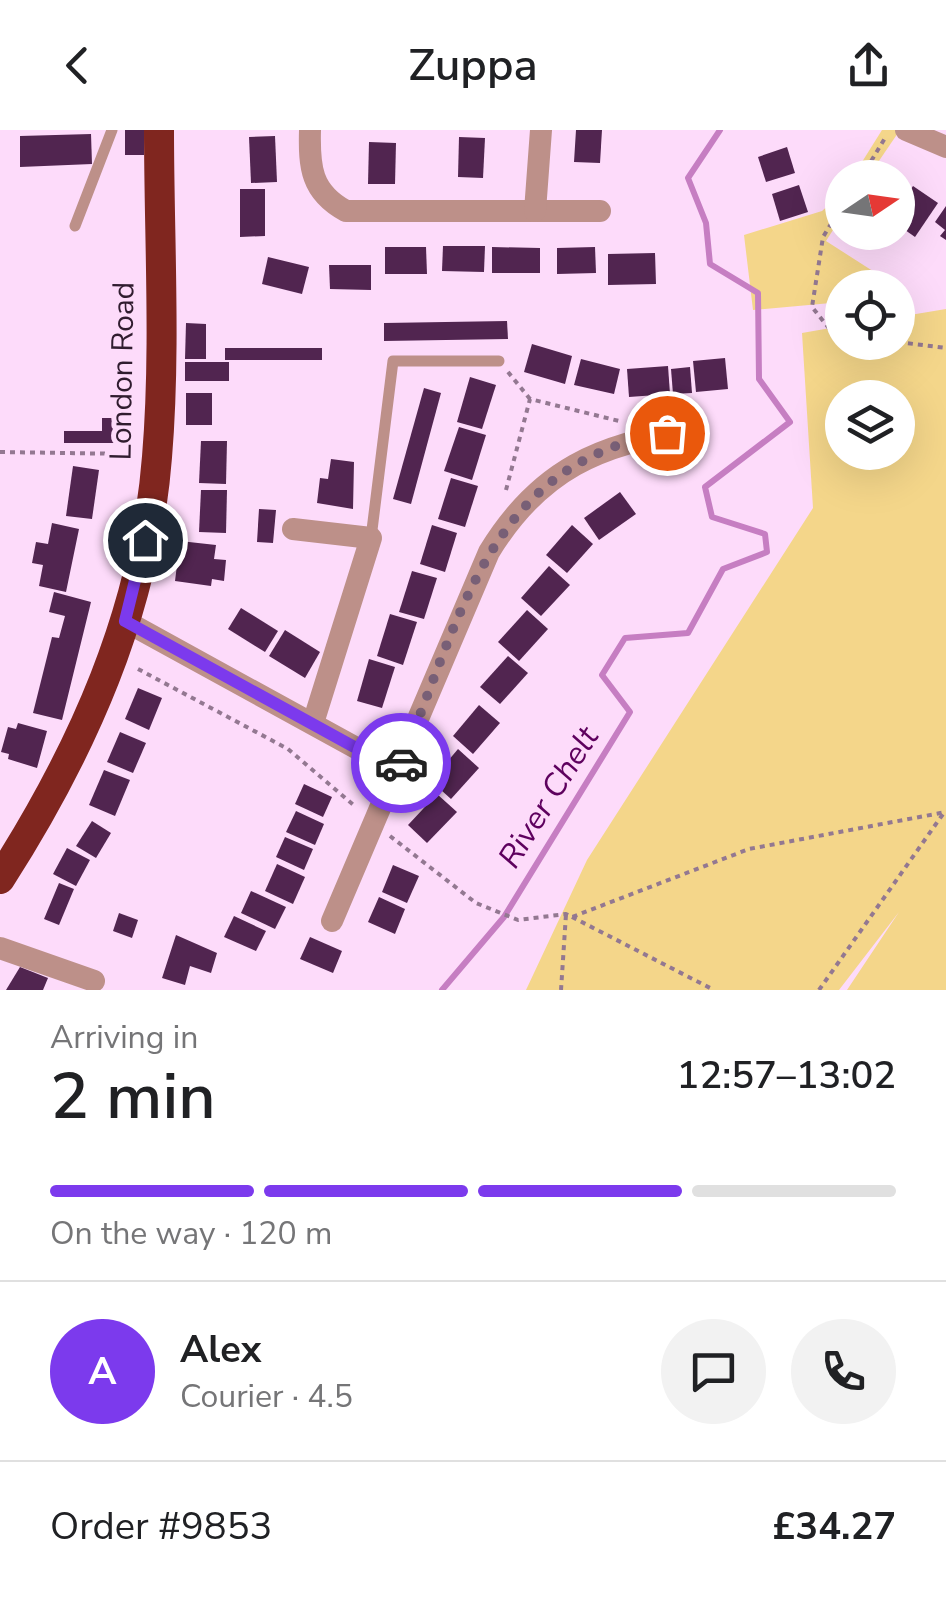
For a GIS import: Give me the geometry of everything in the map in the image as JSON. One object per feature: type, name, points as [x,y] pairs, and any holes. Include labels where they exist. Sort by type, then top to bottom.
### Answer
[{"type":"highway","name":"London Road","points":[[0,880],[55,792],[114,657],[145,540],[158,455],[158,130]]},
{"type":"street","points":[[310,130],[312,177],[324,197],[346,212],[600,211]]},
{"type":"street","points":[[535,211],[541,130]]},
{"type":"street","points":[[906,130],[946,148]]},
{"type":"street","points":[[332,921],[489,552],[518,510],[578,462],[621,443],[692,430]]},
{"type":"street","points":[[294,529],[371,538],[313,723]]},
{"type":"street","points":[[125,621],[398,771]]},
{"type":"street","points":[[0,948],[94,981]]},
{"type":"lane","points":[[75,226],[112,130]]},
{"type":"lane","points":[[371,538],[394,361],[500,361]]},
{"type":"path","points":[[871,160],[890,130]]},
{"type":"path","points":[[825,234],[812,307],[825,323]]},
{"type":"path","points":[[915,344],[946,348]]},
{"type":"path","points":[[500,361],[530,399],[667,433]]},
{"type":"path","points":[[504,495],[530,399]]},
{"type":"path","points":[[0,452],[158,455]]},
{"type":"path","points":[[114,657],[288,748],[476,903],[518,920],[566,914],[714,990]]},
{"type":"path","points":[[572,917],[748,850],[944,813]]},
{"type":"path","points":[[819,990],[944,813]]},
{"type":"path","points":[[561,990],[566,914]]},
{"type":"shaded area","points":[[882,130],[900,130],[880,160],[863,160]]},
{"type":"shaded area","points":[[825,208],[825,250],[840,250],[871,270],[825,270],[825,304],[753,310],[744,235]]},
{"type":"shaded area","points":[[946,309],[946,990],[847,990],[899,912],[839,990],[526,990],[587,860],[813,508],[802,333],[825,329],[825,360],[915,360],[915,314]]},
{"type":"building","points":[[125,130],[144,130],[144,155],[125,155]]},
{"type":"building","points":[[576,130],[602,130],[600,163],[574,162]]},
{"type":"building","points":[[91,134],[92,164],[20,167],[20,136]]},
{"type":"building","points":[[275,136],[277,182],[251,183],[249,137]]},
{"type":"building","points":[[459,137],[485,138],[483,178],[458,177]]},
{"type":"building","points":[[369,142],[396,143],[395,184],[368,184]]},
{"type":"building","points":[[787,147],[795,173],[766,182],[758,157]]},
{"type":"building","points":[[799,185],[808,212],[780,221],[772,194]]},
{"type":"building","points":[[915,187],[938,203],[915,237]]},
{"type":"building","points":[[240,189],[265,189],[265,236],[240,237]]},
{"type":"building","points":[[946,206],[946,240],[940,236],[945,230],[935,222]]},
{"type":"building","points":[[443,246],[485,246],[484,272],[442,271]]},
{"type":"building","points":[[385,247],[426,247],[427,274],[385,274]]},
{"type":"building","points":[[492,247],[540,248],[540,273],[492,273]]},
{"type":"building","points":[[595,247],[596,273],[557,274],[557,248]]},
{"type":"building","points":[[655,253],[656,284],[608,285],[608,254]]},
{"type":"building","points":[[268,257],[309,267],[302,294],[262,284]]},
{"type":"building","points":[[329,265],[371,265],[371,290],[330,289]]},
{"type":"building","points":[[507,321],[508,339],[384,341],[384,323]]},
{"type":"building","points":[[186,323],[206,324],[206,359],[185,359]]},
{"type":"building","points":[[532,344],[572,356],[565,384],[524,372]]},
{"type":"building","points":[[225,348],[322,348],[322,360],[225,360]]},
{"type":"building","points":[[725,358],[728,389],[696,392],[693,361]]},
{"type":"building","points":[[581,359],[620,369],[614,394],[574,385]]},
{"type":"building","points":[[185,362],[229,362],[229,381],[185,381]]},
{"type":"building","points":[[668,366],[670,394],[629,397],[627,369]]},
{"type":"building","points":[[690,367],[692,393],[673,394],[671,369]]},
{"type":"building","points":[[470,377],[496,385],[482,429],[457,422]]},
{"type":"building","points":[[424,388],[441,393],[411,504],[393,499]]},
{"type":"building","points":[[186,393],[212,393],[212,425],[186,425]]},
{"type":"building","points":[[102,418],[120,418],[120,430],[130,430],[130,443],[64,443],[64,431],[102,431]]},
{"type":"building","points":[[459,427],[486,435],[472,480],[444,471]]},
{"type":"building","points":[[201,441],[227,441],[226,484],[199,483]]},
{"type":"building","points":[[331,459],[354,462],[353,509],[317,503],[320,478],[328,479]]},
{"type":"building","points":[[73,466],[99,470],[92,519],[66,516]]},
{"type":"building","points":[[451,478],[478,486],[465,527],[438,519]]},
{"type":"building","points":[[201,490],[227,490],[226,533],[199,532]]},
{"type":"building","points":[[620,492],[636,514],[599,540],[584,518]]},
{"type":"building","points":[[259,509],[276,510],[273,543],[257,542]]},
{"type":"building","points":[[52,523],[79,529],[66,592],[39,586],[43,565],[32,563],[36,542],[48,544]]},
{"type":"building","points":[[432,525],[457,533],[445,572],[420,564]]},
{"type":"building","points":[[572,525],[593,544],[567,573],[546,555]]},
{"type":"building","points":[[180,541],[216,545],[214,559],[226,560],[224,581],[212,579],[211,586],[175,581]]},
{"type":"building","points":[[549,566],[570,585],[541,616],[521,598]]},
{"type":"building","points":[[412,571],[437,578],[424,619],[399,612]]},
{"type":"building","points":[[54,592],[91,602],[62,720],[33,713],[52,637],[59,638],[65,616],[49,612]]},
{"type":"building","points":[[241,608],[278,631],[265,652],[228,629]]},
{"type":"building","points":[[527,610],[548,629],[519,661],[498,642]]},
{"type":"building","points":[[390,614],[417,622],[403,665],[377,656]]},
{"type":"building","points":[[285,630],[320,652],[305,678],[269,656]]},
{"type":"building","points":[[508,656],[528,673],[500,704],[480,687]]},
{"type":"building","points":[[369,659],[395,667],[382,708],[357,701]]},
{"type":"building","points":[[138,688],[162,698],[149,730],[125,719]]},
{"type":"building","points":[[479,705],[500,723],[473,754],[453,736]]},
{"type":"building","points":[[18,723],[47,731],[37,768],[8,759],[9,754],[1,752],[8,727],[16,729]]},
{"type":"building","points":[[120,732],[146,743],[133,773],[107,762]]},
{"type":"building","points":[[458,749],[479,768],[451,799],[431,781]]},
{"type":"building","points":[[104,770],[130,780],[115,816],[89,805]]},
{"type":"building","points":[[304,784],[332,797],[323,817],[295,804]]},
{"type":"building","points":[[437,794],[457,812],[427,843],[408,825]]},
{"type":"building","points":[[296,811],[324,824],[315,845],[286,832]]},
{"type":"building","points":[[92,821],[111,833],[96,858],[76,846]]},
{"type":"building","points":[[285,837],[313,849],[304,870],[276,857]]},
{"type":"building","points":[[67,848],[90,860],[76,886],[53,874]]},
{"type":"building","points":[[277,864],[305,877],[293,904],[265,891]]},
{"type":"building","points":[[393,865],[419,876],[407,903],[382,892]]},
{"type":"building","points":[[59,883],[74,889],[59,925],[44,919]]},
{"type":"building","points":[[251,891],[286,907],[275,929],[241,913]]},
{"type":"building","points":[[379,897],[405,909],[395,934],[368,922]]},
{"type":"building","points":[[119,913],[138,920],[132,938],[113,931]]},
{"type":"building","points":[[234,916],[266,931],[256,951],[224,937]]},
{"type":"building","points":[[176,935],[217,953],[211,973],[190,966],[185,985],[162,978]]},
{"type":"building","points":[[310,937],[342,951],[333,973],[300,959]]},
{"type":"building","points":[[20,967],[48,978],[43,990],[6,990]]},
{"type":"waterway","name":"River Chelt","points":[[442,990],[504,917],[630,712],[602,675],[625,638],[688,633],[723,569],[767,552],[765,534],[712,517],[705,487],[790,422],[759,379],[758,293],[710,264],[706,223],[688,178],[720,130]]},
{"type":"way so far","points":[[401,763],[489,552],[518,510],[556,476],[599,451],[667,433]]},
{"type":"route","points":[[145,540],[125,621],[398,771],[401,763]]}]
